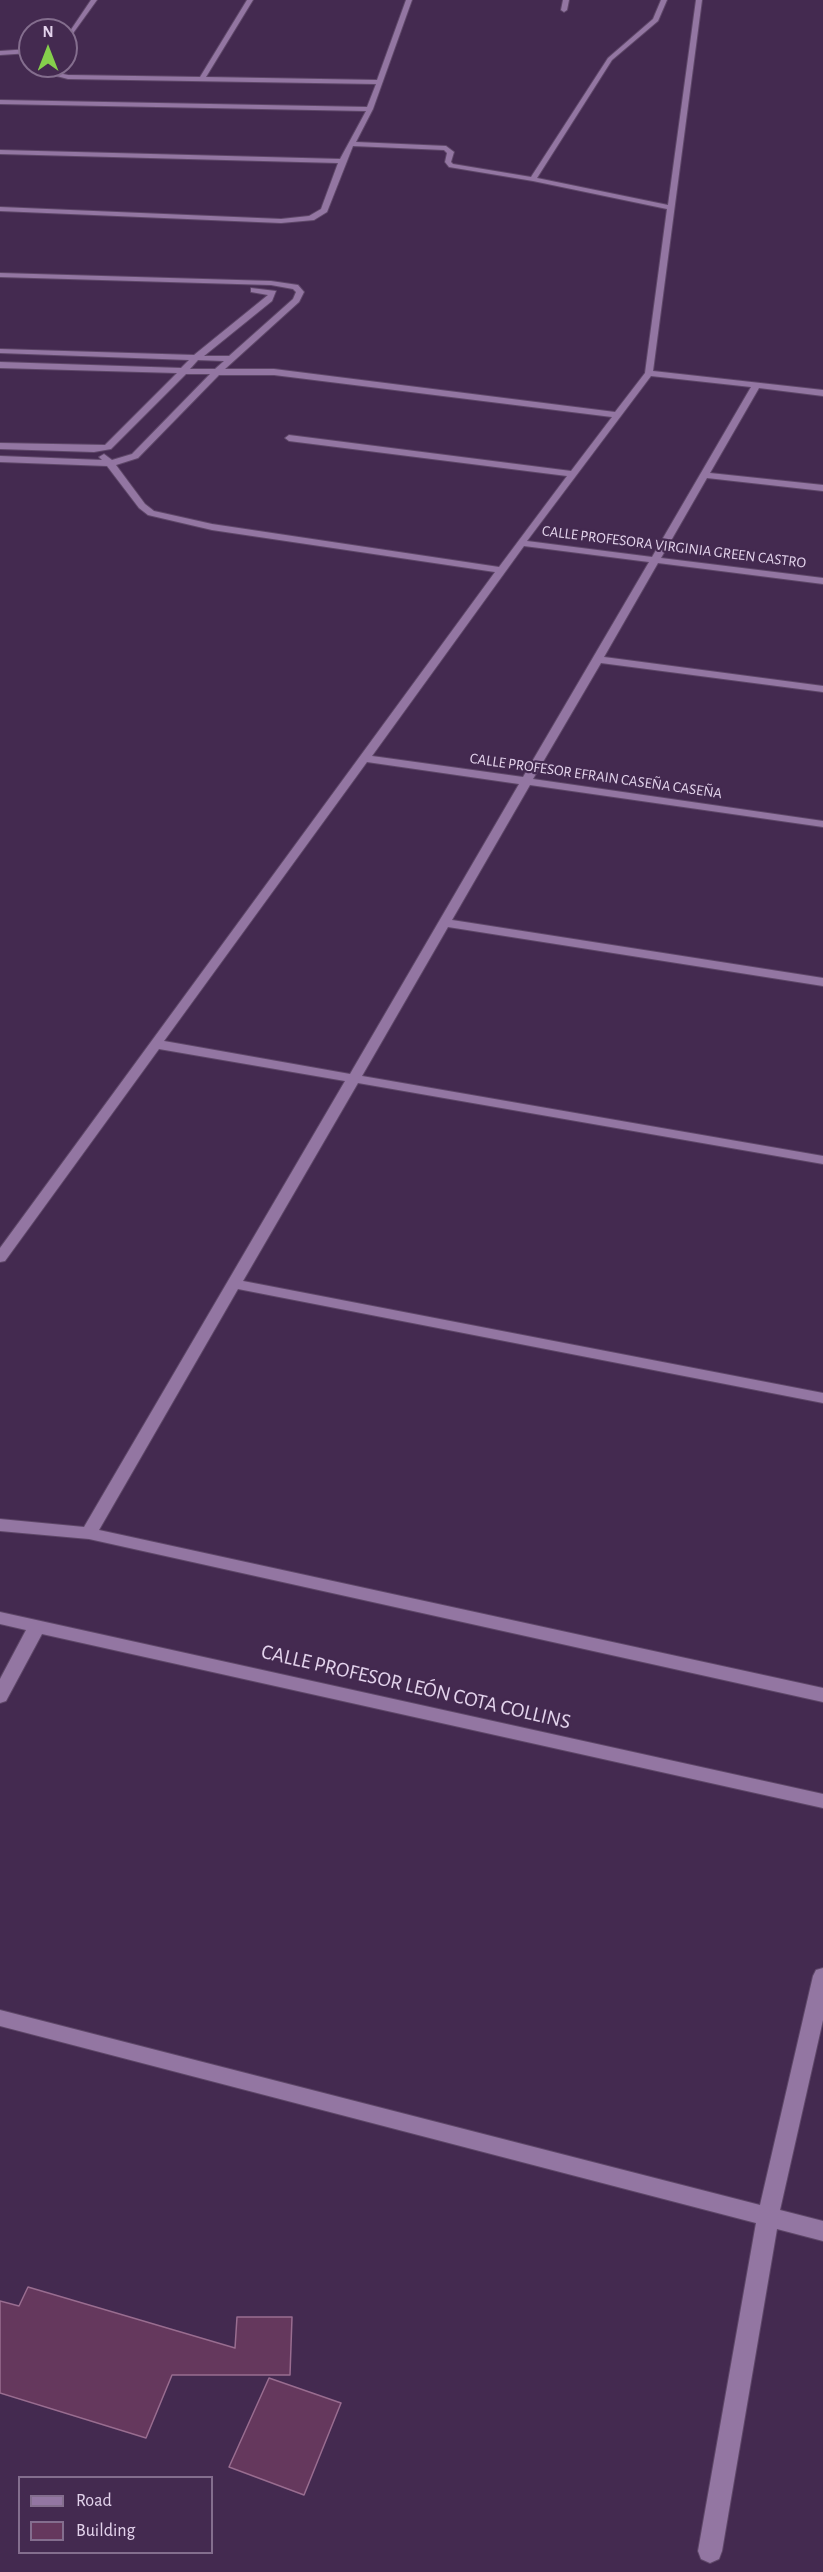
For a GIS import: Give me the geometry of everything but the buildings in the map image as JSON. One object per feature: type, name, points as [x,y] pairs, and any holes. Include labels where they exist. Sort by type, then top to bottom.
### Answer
[{"type":"street","points":[[78,23],[94,0]]},
{"type":"street","points":[[202,80],[250,0]]},
{"type":"street","points":[[0,209],[281,221],[311,218],[324,210],[342,161],[370,109],[409,0]]},
{"type":"street","points":[[564,9],[566,0]]},
{"type":"street","points":[[532,179],[610,60],[624,45],[656,20],[664,0]]},
{"type":"street","points":[[0,1258],[501,570],[649,373],[699,0]]},
{"type":"street","points":[[0,54],[18,52]]},
{"type":"street","points":[[78,77],[380,82]]},
{"type":"street","points":[[246,89],[249,81]]},
{"type":"street","points":[[240,106],[243,97]]},
{"type":"street","points":[[0,102],[370,109]]},
{"type":"street","points":[[352,144],[446,148],[451,152],[448,162],[452,166],[532,179],[671,208]]},
{"type":"street","points":[[0,152],[342,161]]},
{"type":"street","points":[[0,275],[271,283],[295,286],[300,292],[296,300],[217,372],[135,456],[126,461],[110,463],[0,459]]},
{"type":"street","points":[[0,284],[260,290],[273,293],[196,357],[108,447],[94,449],[0,446]]},
{"type":"street","points":[[0,351],[231,359]]},
{"type":"street","points":[[0,365],[274,372],[618,415]]},
{"type":"street","points":[[649,373],[823,393]]},
{"type":"street","points":[[89,1533],[757,385]]},
{"type":"street","points":[[289,438],[573,474]]},
{"type":"street","points":[[94,449],[110,463],[142,506],[151,513],[212,527],[501,570]]},
{"type":"street","points":[[705,475],[823,488]]},
{"type":"street","name":"CALLE PROFESORA VIRGINIA GREEN CASTRO","points":[[521,543],[823,581]]},
{"type":"street","points":[[597,659],[823,689]]},
{"type":"street","name":"CALLE PROFESOR EFRAIN CASEÑA CASEÑA","points":[[364,758],[823,824]]},
{"type":"street","points":[[444,923],[823,982]]},
{"type":"street","points":[[156,1044],[823,1160]]},
{"type":"street","points":[[234,1284],[823,1398]]},
{"type":"street","points":[[0,1525],[89,1533],[823,1695]]},
{"type":"street","name":"CALLE PROFESOR LEÓN COTA COLLINS","points":[[0,1618],[823,1801]]},
{"type":"street","points":[[0,1696],[37,1626]]},
{"type":"street","points":[[710,2551],[768,2217],[823,1976]]},
{"type":"street","points":[[0,2018],[823,2231]]}]
